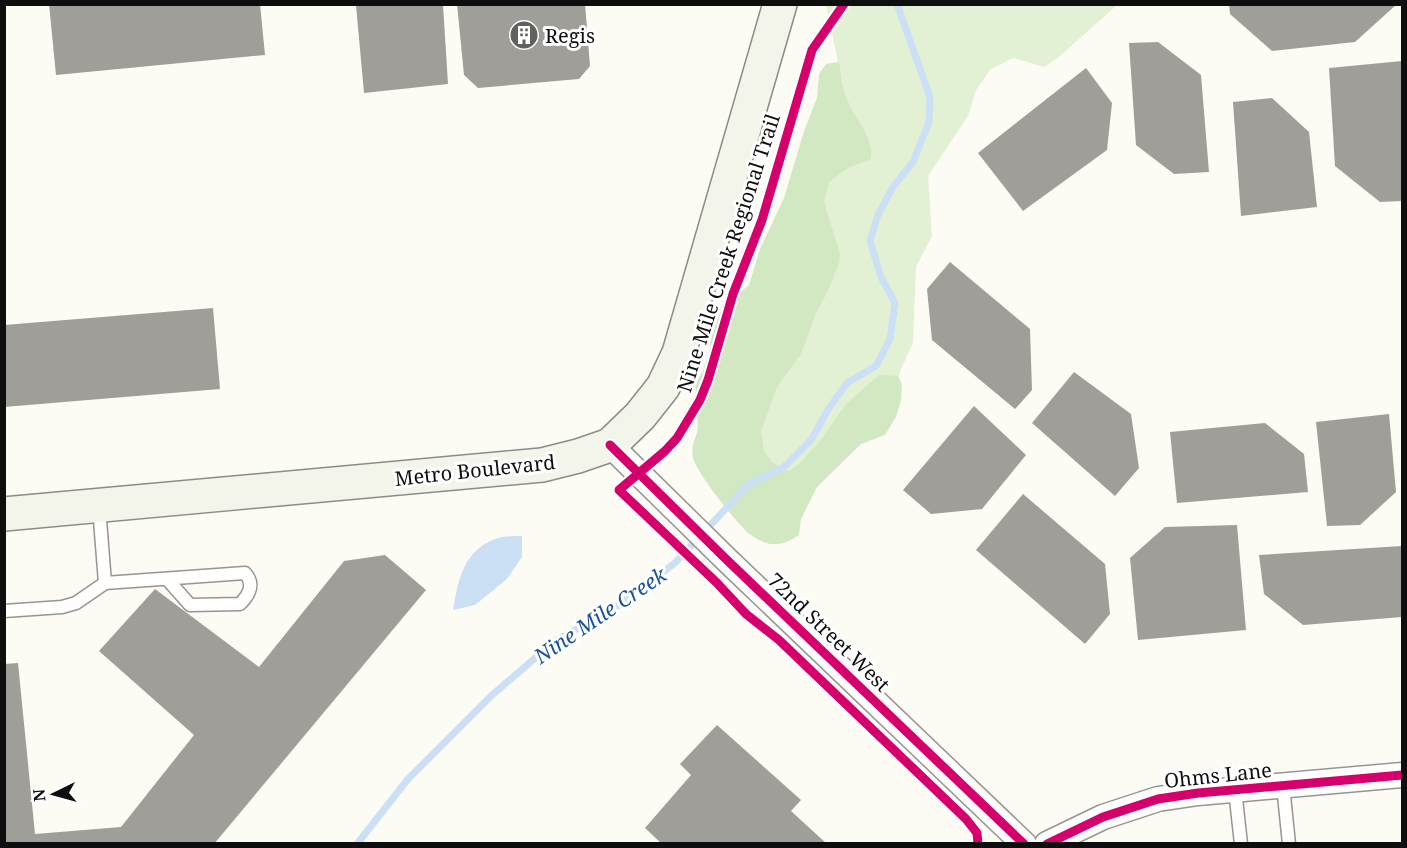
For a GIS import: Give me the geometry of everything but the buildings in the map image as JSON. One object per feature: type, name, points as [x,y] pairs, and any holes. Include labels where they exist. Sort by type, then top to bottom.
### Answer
[{"type":"street","name":"Metro Boulevard","points":[[4,514],[542,465],[610,445],[640,416],[663,387],[679,353],[780,4]]},
{"type":"street","name":"72nd Street West","points":[[610,445],[728,561],[1024,843]]},
{"type":"street","name":"Ohms Lane","points":[[1047,843],[1103,817],[1158,800],[1198,793],[1402,775]]},
{"type":"lane","points":[[99,506],[105,583]]},
{"type":"lane","points":[[4,611],[76,603],[105,583],[245,573],[249,578],[250,590],[240,604],[190,605],[167,579]]},
{"type":"lane","points":[[1283,786],[1289,843]]},
{"type":"lane","points":[[1235,790],[1241,843]]},
{"type":"green space","points":[[826,5],[1117,5],[1059,57],[1044,67],[1013,58],[991,69],[976,90],[968,116],[928,176],[932,236],[916,267],[913,342],[893,388],[796,495],[734,428],[847,105]]},
{"type":"green space","points":[[839,62],[845,95],[867,135],[871,159],[848,168],[829,182],[824,202],[840,254],[839,263],[817,311],[801,354],[777,387],[761,431],[764,451],[772,462],[789,471],[800,463],[820,441],[846,404],[879,375],[898,376],[902,385],[901,400],[896,417],[885,435],[861,444],[817,487],[801,519],[799,535],[784,543],[770,544],[757,539],[742,527],[717,497],[696,465],[692,453],[698,426],[695,383],[703,371],[710,349],[711,333],[722,308],[749,285],[760,249],[784,198],[804,131],[817,98],[819,74],[826,64]]},
{"type":"water","points":[[522,536],[522,557],[507,579],[475,605],[453,610],[460,576],[470,557],[487,543],[498,538]]},
{"type":"waterway","name":"Nine Mile Creek","points":[[357,844],[408,779],[492,695],[555,641],[612,610],[675,563],[748,485],[784,467],[811,440],[829,408],[847,383],[876,366],[890,339],[895,303],[881,277],[870,241],[878,215],[893,187],[913,162],[929,122],[930,97],[897,4]]},
{"type":"cycle path","name":"Nine Mile Creek Regional Trail","points":[[844,4],[812,50],[762,220],[733,294],[700,400],[677,438],[619,490],[717,583],[746,614],[779,640],[966,819],[977,833],[978,844]]},
{"type":"cycle path","points":[[610,445],[1024,844]]},
{"type":"cycle path","points":[[1047,844],[1103,817],[1158,799],[1198,793],[1402,775]]},
{"type":"place","name":"Regis","points":[[524,35]]}]
